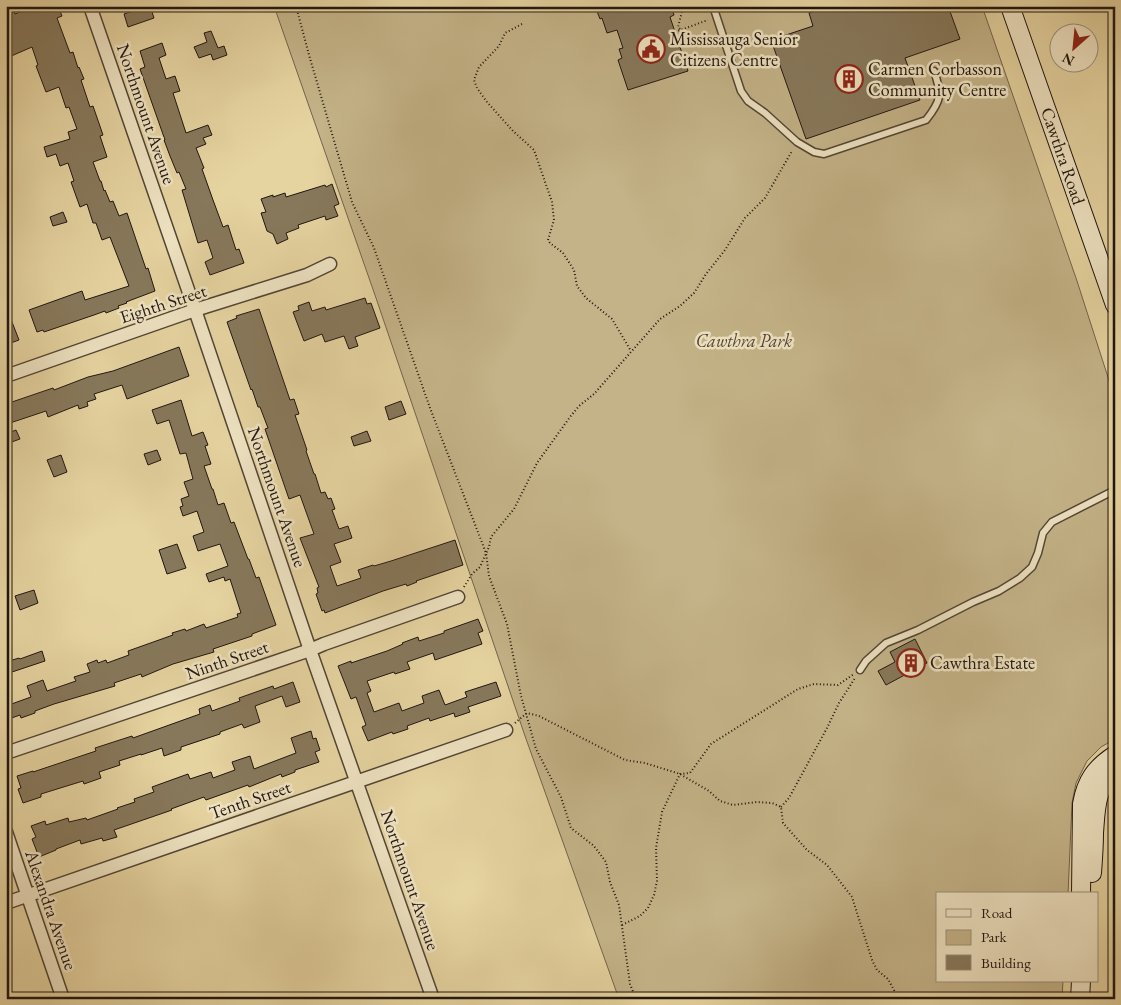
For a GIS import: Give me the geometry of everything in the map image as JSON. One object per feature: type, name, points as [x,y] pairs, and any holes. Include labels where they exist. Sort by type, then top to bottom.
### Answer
[{"type":"main road","name":"Cawthra Road","points":[[1010,6],[1115,305]]},
{"type":"main road","points":[[1081,892],[1082,804],[1084,793],[1087,783],[1093,774],[1104,762],[1115,755]]},
{"type":"main road","points":[[1091,892],[1096,805],[1106,779],[1115,771]]},
{"type":"main road","points":[[1080,999],[1081,982]]},
{"type":"street","name":"Northmount Avenue","points":[[90,6],[310,650],[433,999]]},
{"type":"street","name":"Eighth Street","points":[[6,376],[195,310],[307,275],[330,264]]},
{"type":"street","name":"Ninth Street","points":[[6,753],[310,650],[458,597]]},
{"type":"street","name":"Tenth Street","points":[[6,903],[506,730]]},
{"type":"street","name":"Alexandra Avenue","points":[[6,832],[63,999]]},
{"type":"lane","points":[[713,6],[741,91],[748,101],[765,113],[797,142],[814,152],[824,154],[926,120],[939,100],[940,88],[934,71]]},
{"type":"lane","points":[[860,670],[866,660],[886,643],[918,630],[1020,578],[1032,566],[1038,553],[1043,533],[1052,522],[1115,490]]},
{"type":"path","points":[[296,6],[311,65],[352,202],[374,248],[430,408],[486,553],[489,576],[507,624],[521,696],[536,749],[561,797],[571,828],[594,846],[606,862],[610,882],[619,905],[630,984],[636,999]]},
{"type":"path","points":[[680,29],[678,27],[683,8]]},
{"type":"path","points":[[674,32],[717,17]]},
{"type":"path","points":[[522,24],[506,33],[499,46],[479,67],[474,80],[487,102],[513,131],[534,150],[552,202],[554,220],[548,240],[563,253],[574,270],[577,286],[586,298],[612,320],[631,351]]},
{"type":"path","points":[[458,597],[472,574],[480,567],[491,536],[514,509],[537,463],[570,417],[594,394],[660,319],[680,306],[694,293],[725,250],[744,218],[765,198],[797,142]]},
{"type":"path","points":[[680,774],[690,773],[711,744],[798,689],[814,684],[838,685],[860,670]]},
{"type":"path","points":[[781,807],[789,798],[828,728],[839,703],[860,670]]},
{"type":"path","points":[[506,730],[527,713]]},
{"type":"path","points":[[527,713],[540,716],[625,760],[645,763],[680,774],[709,791],[720,801],[733,805],[757,802],[772,803],[781,807]]},
{"type":"path","points":[[622,925],[640,916],[648,908],[654,895],[657,881],[656,848],[662,812],[680,774]]},
{"type":"path","points":[[781,807],[784,823],[807,850],[827,865],[852,897],[872,960],[877,970],[888,979],[896,999]]},
{"type":"green space","name":"Cawthra Park","points":[[274,6],[982,6],[1077,281],[1115,399],[1115,739],[1101,747],[1087,761],[1076,783],[1072,803],[1068,892],[936,892],[936,982],[1063,982],[1062,999],[619,999],[525,736],[376,298]]},
{"type":"building","points":[[6,6],[12,6],[15,14],[34,6],[58,6],[62,16],[57,18],[70,53],[73,52],[84,79],[81,80],[90,107],[93,106],[103,135],[100,136],[107,157],[93,162],[104,191],[110,202],[113,201],[119,216],[127,213],[155,291],[126,302],[118,306],[119,308],[106,313],[105,311],[44,332],[43,330],[37,332],[29,310],[82,291],[85,300],[129,286],[110,237],[102,240],[96,223],[93,223],[87,204],[80,207],[71,182],[74,181],[68,163],[60,166],[56,154],[47,157],[44,147],[70,139],[68,132],[77,129],[69,107],[66,108],[59,87],[46,92],[36,66],[38,65],[32,47],[9,57],[6,51]]},
{"type":"building","points":[[150,6],[154,18],[128,27],[124,14]]},
{"type":"building","name":"Mississauga Senior Citizens Centre","points":[[595,6],[671,6],[674,15],[670,17],[688,71],[628,90],[618,60],[622,58],[619,49],[623,48],[617,30],[607,33],[602,18],[600,19]]},
{"type":"building","name":"Carmen Corbasson Community Centre","points":[[829,6],[948,6],[960,39],[905,58],[920,100],[806,139],[771,40],[813,26],[809,13]]},
{"type":"building","points":[[211,31],[218,48],[224,46],[227,55],[213,60],[211,54],[199,58],[194,47],[207,42],[204,33]]},
{"type":"building","points":[[162,43],[166,55],[159,58],[166,79],[175,76],[180,91],[173,93],[186,133],[208,125],[212,135],[203,138],[206,144],[196,148],[223,227],[228,225],[236,250],[239,249],[244,263],[210,275],[205,262],[213,258],[207,240],[198,243],[182,190],[186,189],[170,156],[140,69],[145,67],[140,51]]},
{"type":"building","points":[[332,184],[339,204],[334,206],[338,216],[326,220],[325,216],[298,225],[299,228],[286,233],[288,239],[277,244],[273,234],[267,231],[261,213],[266,212],[261,199],[285,193],[286,197]]},
{"type":"building","points":[[63,212],[67,222],[53,226],[50,217]]},
{"type":"building","points":[[365,298],[367,304],[371,303],[380,328],[355,337],[358,346],[349,349],[344,336],[325,342],[322,334],[304,341],[293,312],[299,310],[298,306],[309,302],[312,311],[325,307],[326,310]]},
{"type":"building","points":[[6,309],[19,340],[8,344],[6,338]]},
{"type":"building","points":[[259,309],[290,400],[294,399],[299,414],[295,415],[321,493],[325,492],[328,499],[331,498],[335,509],[332,510],[339,529],[348,526],[352,538],[334,544],[341,562],[330,566],[337,586],[361,578],[358,570],[455,540],[463,565],[416,581],[407,586],[406,584],[383,591],[325,613],[324,610],[322,611],[316,594],[319,587],[300,538],[314,534],[300,495],[289,499],[265,429],[268,428],[251,390],[227,322],[237,318],[236,316]]},
{"type":"building","points":[[179,347],[189,376],[127,399],[122,385],[94,394],[96,399],[87,402],[88,406],[79,409],[78,405],[48,417],[46,411],[10,423],[6,404],[53,388],[54,390],[88,377],[113,371]]},
{"type":"building","points":[[181,400],[192,436],[203,432],[208,445],[205,446],[211,464],[204,466],[218,505],[224,503],[231,523],[234,522],[256,578],[259,577],[276,625],[252,634],[252,636],[213,649],[214,652],[173,664],[142,677],[141,674],[114,683],[115,686],[54,704],[21,718],[20,715],[6,720],[6,706],[31,697],[27,686],[43,680],[47,691],[76,681],[74,677],[90,672],[87,664],[97,660],[98,663],[106,660],[107,663],[129,655],[128,651],[173,635],[172,633],[185,629],[186,631],[204,624],[206,628],[238,617],[237,614],[241,613],[230,579],[225,581],[224,577],[209,582],[206,574],[228,566],[220,544],[198,551],[193,536],[204,532],[197,511],[183,516],[180,507],[183,506],[181,499],[189,496],[184,482],[193,479],[186,453],[180,454],[169,420],[157,424],[152,410]]},
{"type":"building","points":[[401,401],[406,414],[389,420],[385,407]]},
{"type":"building","points":[[16,430],[20,439],[6,444],[6,434]]},
{"type":"building","points":[[367,431],[371,441],[354,446],[351,437]]},
{"type":"building","points":[[157,450],[161,460],[148,465],[144,454]]},
{"type":"building","points":[[61,455],[67,472],[54,477],[47,460]]},
{"type":"building","points":[[177,544],[186,568],[167,574],[159,550]]},
{"type":"building","points":[[34,590],[38,603],[20,610],[15,596]]},
{"type":"building","points":[[478,619],[483,631],[478,633],[482,644],[435,660],[433,653],[407,662],[410,669],[367,681],[371,691],[367,693],[374,712],[399,703],[402,711],[424,703],[422,696],[439,690],[445,705],[467,697],[465,692],[496,682],[501,696],[468,707],[470,712],[455,717],[454,713],[430,721],[429,718],[407,726],[408,729],[393,734],[392,732],[368,741],[362,727],[366,725],[356,697],[351,699],[338,666],[387,651],[418,637],[419,641],[444,633],[444,631]]},
{"type":"building","name":"Cawthra Estate","points":[[915,639],[927,663],[886,685],[878,671],[895,662],[890,652]]},
{"type":"building","points":[[42,651],[45,661],[6,674],[6,662]]},
{"type":"building","points":[[293,682],[300,702],[286,707],[282,696],[255,706],[260,722],[244,728],[242,724],[220,732],[220,734],[181,747],[181,750],[164,756],[162,748],[119,761],[120,765],[99,772],[101,778],[84,784],[83,781],[41,794],[41,797],[23,803],[18,789],[21,788],[17,776],[96,751],[95,748],[132,736],[133,738],[200,714],[199,709],[210,705],[212,711],[240,701],[239,698],[273,686],[274,689]]},
{"type":"building","points":[[311,731],[313,739],[316,738],[320,750],[315,752],[319,762],[295,770],[295,772],[282,777],[281,774],[249,787],[248,785],[206,800],[204,797],[114,830],[117,837],[103,841],[102,838],[81,844],[80,840],[39,857],[32,839],[36,837],[31,826],[45,821],[46,825],[68,818],[69,822],[86,818],[87,820],[135,802],[134,799],[154,792],[152,787],[188,774],[190,779],[211,772],[213,778],[235,770],[232,762],[250,756],[254,769],[296,753],[291,738]]},
{"type":"place","name":"Mississauga Senior Citizens Centre","points":[[651,49]]},
{"type":"place","name":"Carmen Corbasson Community Centre","points":[[849,79]]},
{"type":"place","name":"Cawthra Estate","points":[[911,663]]}]
